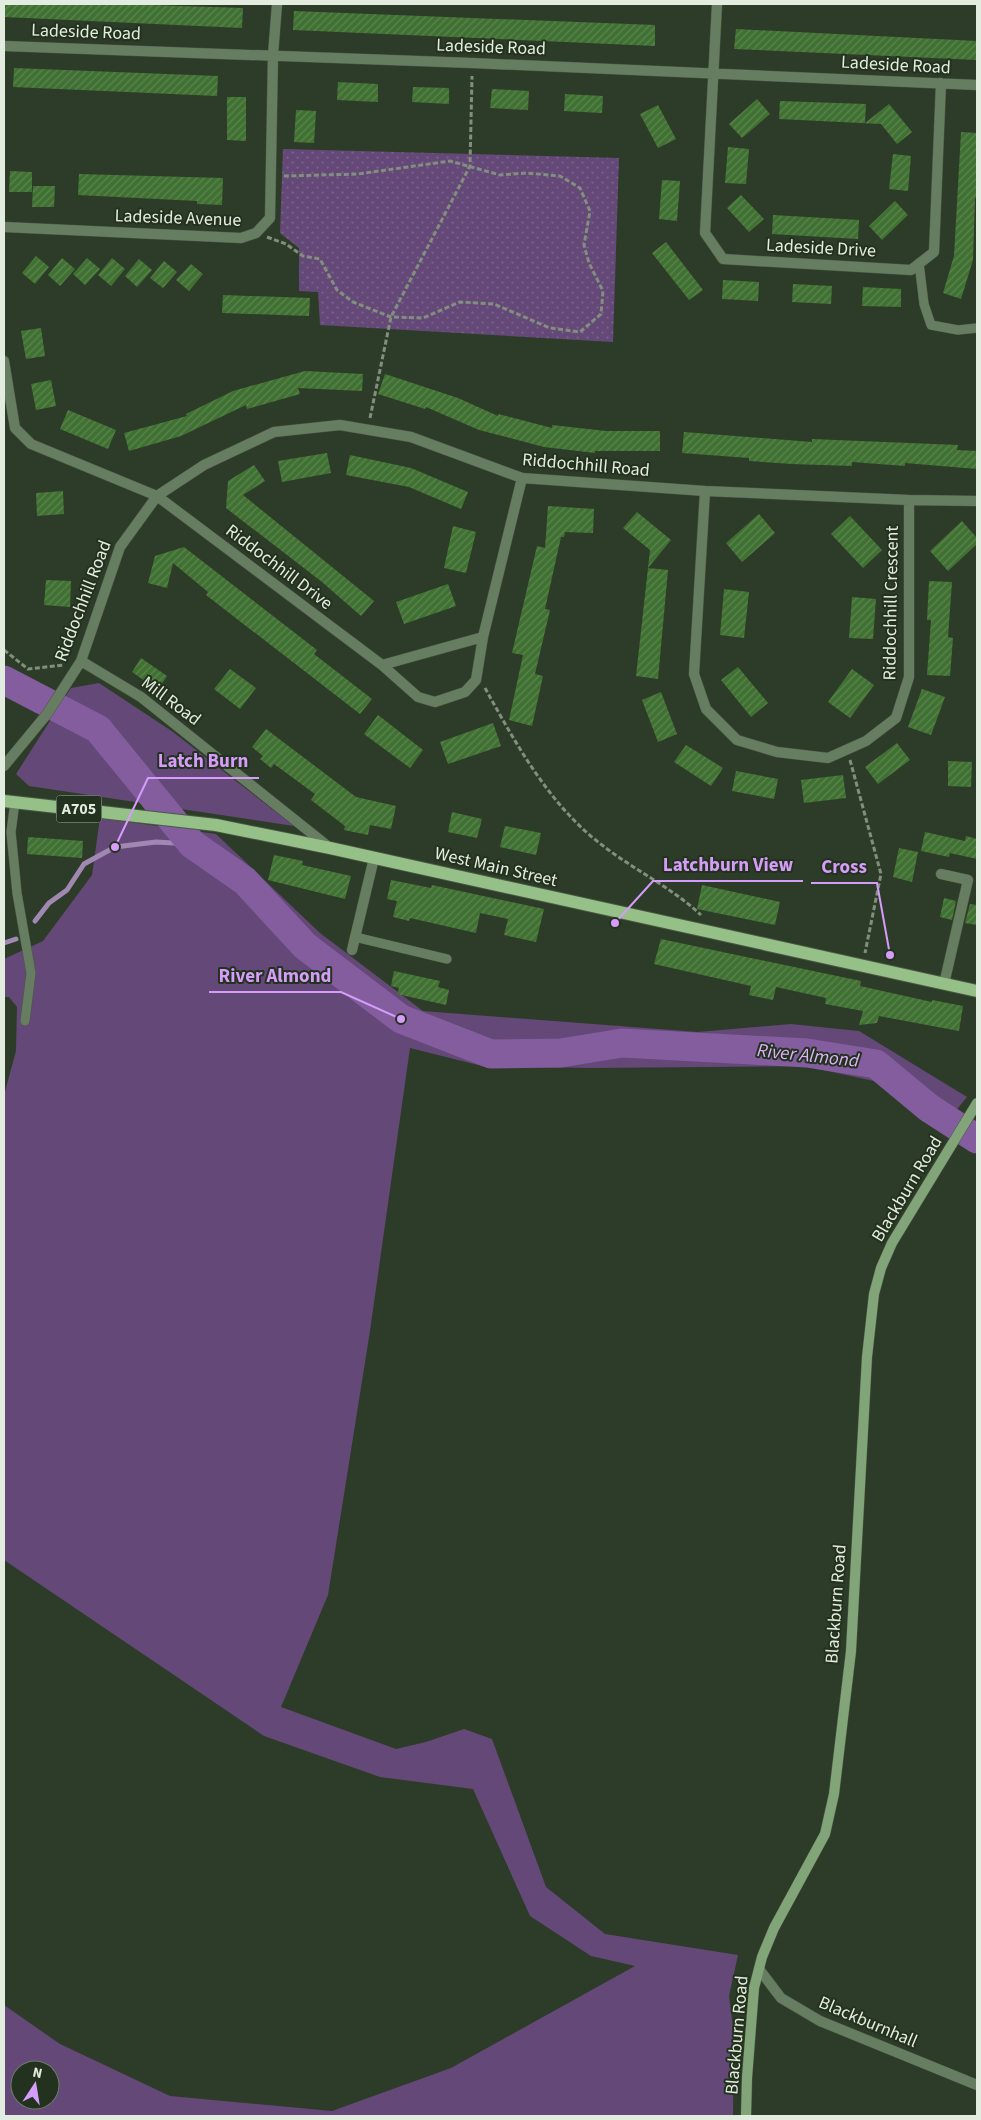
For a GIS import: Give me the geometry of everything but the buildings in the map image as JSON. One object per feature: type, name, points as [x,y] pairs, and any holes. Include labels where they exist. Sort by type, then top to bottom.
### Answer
[{"type":"main road","name":"West Main Street","points":[[9,801],[155,817],[216,826],[330,848],[977,991]]},
{"type":"main road","name":"Blackburn Road","points":[[746,2116],[754,1988],[759,1969],[774,1928],[825,1834],[834,1794],[851,1651],[867,1357],[874,1294],[881,1268],[892,1243],[977,1103]]},
{"type":"street","name":"Ladeside Avenue","points":[[4,227],[241,238],[256,233],[270,218],[273,55],[277,4]]},
{"type":"street","points":[[714,72],[717,4]]},
{"type":"street","name":"Ladeside Road","points":[[4,46],[472,62],[977,84]]},
{"type":"street","name":"Ladeside Drive","points":[[714,72],[705,232],[723,259],[911,270],[919,263]]},
{"type":"street","points":[[919,263],[934,252],[941,83]]},
{"type":"street","points":[[4,360],[15,428],[31,444],[157,496]]},
{"type":"street","name":"Riddochhill Road","points":[[4,766],[47,714],[81,661],[120,547],[157,496],[204,465],[274,432],[340,425],[411,437],[522,478],[705,491],[977,501]]},
{"type":"street","points":[[476,680],[483,637],[522,478]]},
{"type":"street","name":"Riddochhill Crescent","points":[[705,491],[694,674],[706,709],[737,740],[777,752],[828,758],[866,741],[896,718],[909,677],[909,500]]},
{"type":"street","name":"Riddochhill Drive","points":[[157,496],[382,665],[418,697],[435,702],[465,692],[476,680]]},
{"type":"street","points":[[382,665],[483,637]]},
{"type":"street","name":"Mill Road","points":[[81,661],[141,697],[330,848]]},
{"type":"street","points":[[352,950],[374,858]]},
{"type":"street","points":[[941,874],[968,880],[944,984]]},
{"type":"street","name":"Blackburnhall","points":[[759,1969],[781,1998],[820,2021],[977,2085]]},
{"type":"lane","points":[[919,263],[924,304],[931,326],[958,330],[977,328]]},
{"type":"lane","points":[[9,801],[17,894],[31,973],[25,1021]]},
{"type":"lane","points":[[355,937],[447,959]]},
{"type":"path","points":[[367,430],[390,317],[470,166],[472,62]]},
{"type":"path","points":[[256,233],[286,244],[303,256],[320,259],[337,290],[353,302],[390,317],[422,318],[460,302],[494,304],[550,328],[580,332],[601,314],[603,291],[589,263],[584,244],[590,211],[580,188],[560,176],[526,173],[500,175],[450,161],[434,161],[415,167],[358,174],[270,176]]},
{"type":"path","points":[[4,650],[28,669],[50,668],[81,661]]},
{"type":"path","points":[[476,680],[481,682],[514,740],[565,811],[601,845],[686,902],[721,934]]},
{"type":"path","points":[[848,749],[880,874],[862,966]]},
{"type":"shaded area","points":[[283,149],[619,158],[613,342],[320,325],[318,292],[299,291],[299,248],[280,233]]},
{"type":"shaded area","points":[[99,683],[173,732],[294,826],[29,786],[16,774],[71,688]]},
{"type":"shaded area","points":[[100,818],[216,834],[320,933],[423,1011],[698,1032],[791,1024],[859,1031],[967,1097],[940,1130],[874,1081],[804,1066],[591,1068],[482,1066],[410,1048],[370,1331],[328,1595],[281,1707],[396,1749],[426,1742],[464,1729],[492,1739],[546,1887],[605,1934],[738,1955],[729,1996],[734,2035],[733,2116],[4,2116],[4,2005],[60,2044],[170,2096],[332,2111],[451,2068],[635,1966],[591,1956],[530,1916],[473,1789],[380,1777],[264,1736],[4,1560],[4,1095],[16,1051],[17,1007],[9,997],[4,997],[4,959],[43,941],[92,875]]},
{"type":"waterway","name":"River Almond","points":[[4,680],[98,729],[192,844],[245,881],[305,946],[401,1019],[491,1054],[561,1053],[622,1043],[807,1053],[876,1064],[929,1108],[977,1139]]},
{"type":"waterway","points":[[35,921],[49,903],[67,890],[84,864],[115,847],[156,842],[192,844]]},
{"type":"waterway","points":[[4,943],[16,939]]},
{"type":"place","name":"Latch Burn","points":[[115,847]]},
{"type":"place","name":"Latchburn View","points":[[615,923]]},
{"type":"place","name":"Cross","points":[[890,955]]},
{"type":"place","name":"River Almond","points":[[401,1019]]}]
